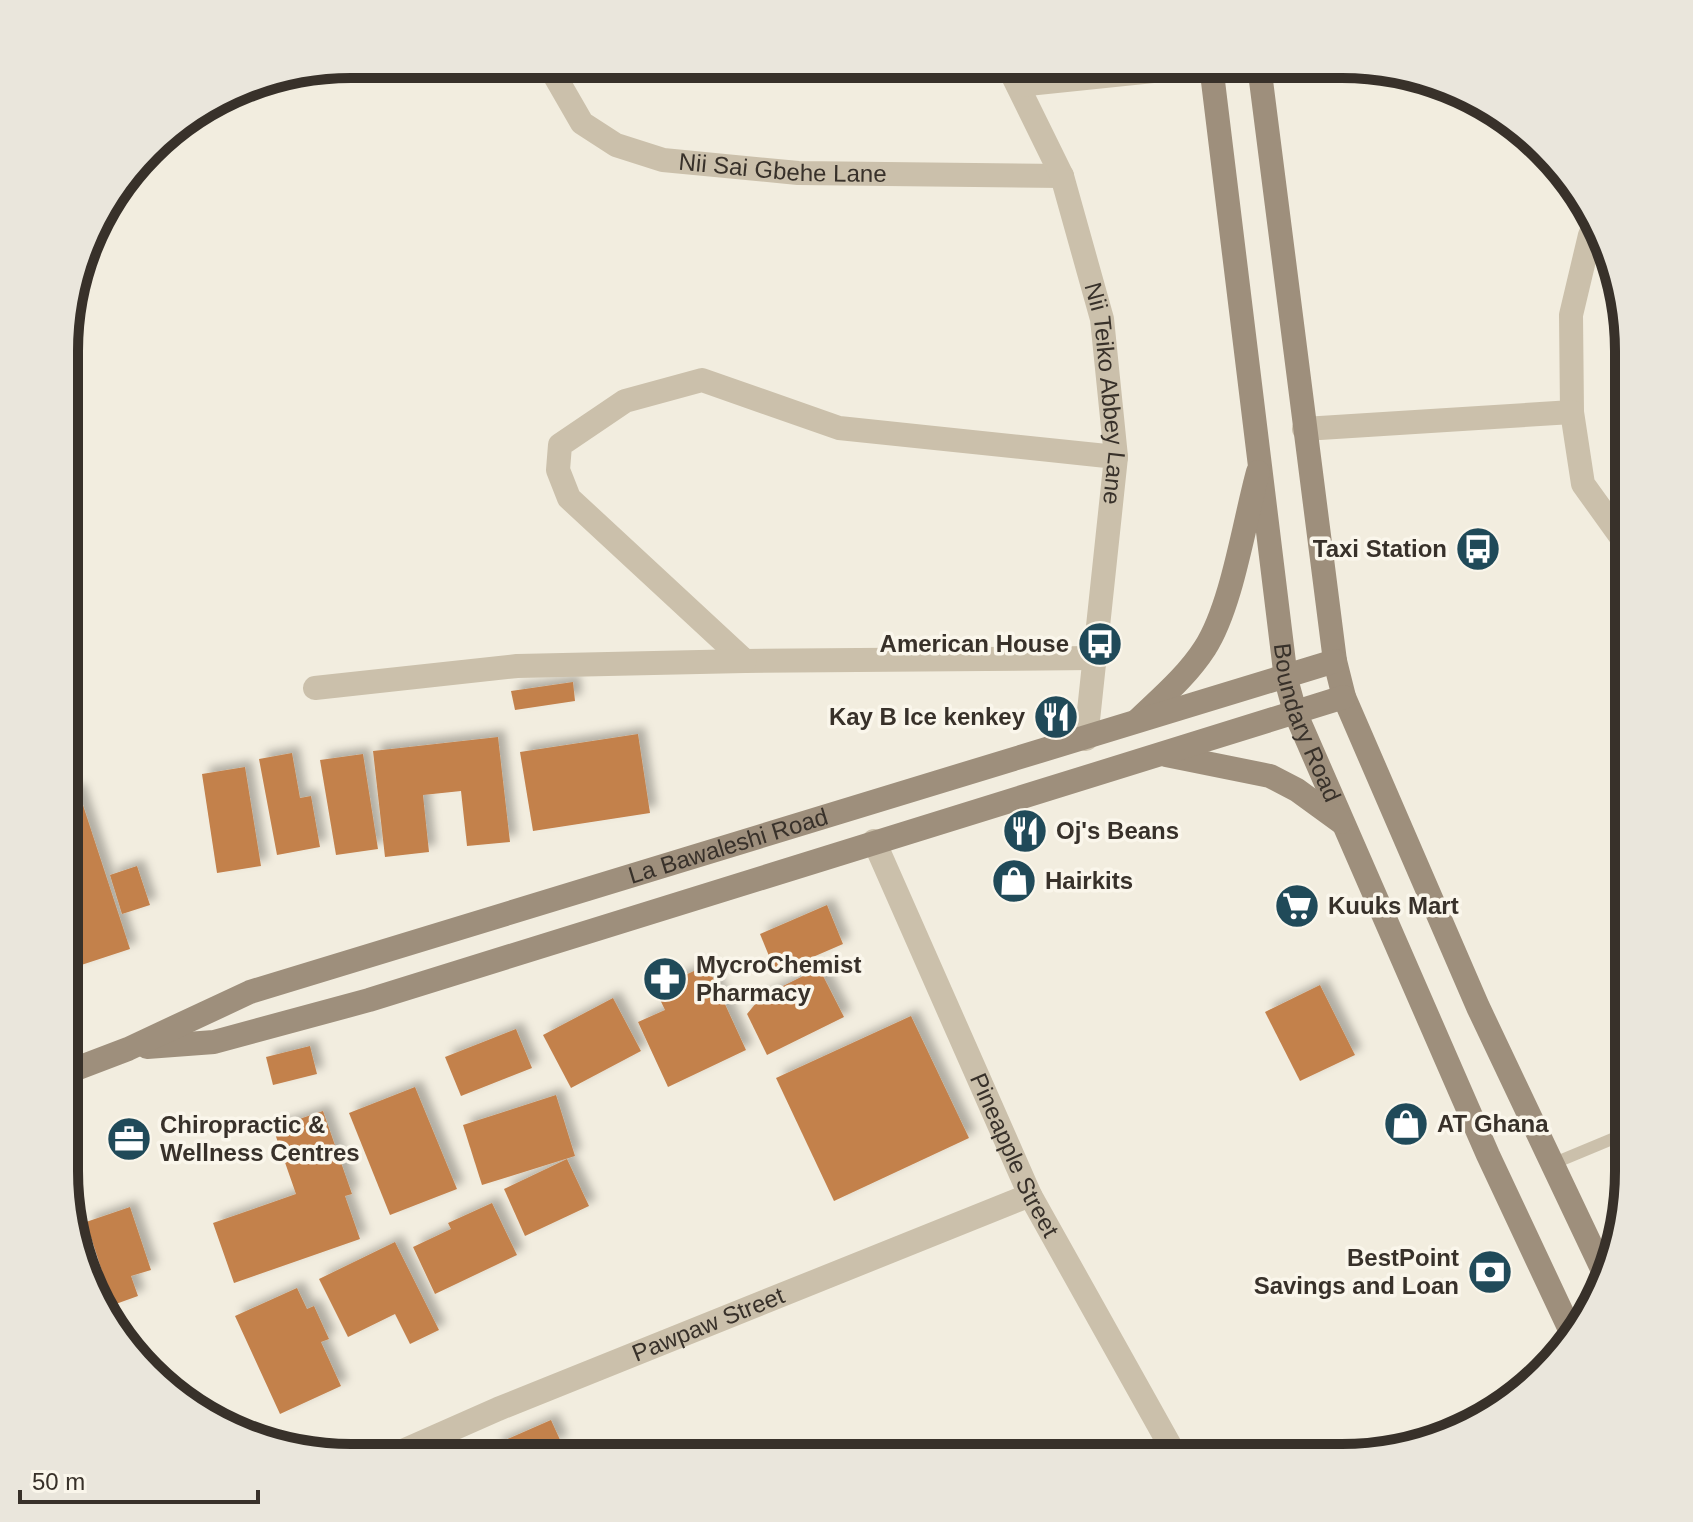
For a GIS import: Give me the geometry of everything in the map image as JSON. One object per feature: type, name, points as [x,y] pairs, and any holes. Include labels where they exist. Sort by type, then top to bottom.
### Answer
[{"type":"main road","name":"Boundary Road","points":[[1213,79],[1286,679],[1295,712],[1341,822],[1568,1325]]},
{"type":"main road","name":"Boundary Road","points":[[1261,79],[1335,661],[1344,697],[1478,1007],[1599,1263]]},
{"type":"main road","points":[[1135,722],[1188,672],[1207,646],[1221,614],[1261,458]]},
{"type":"main road","name":"La Bawaleshi Road","points":[[79,1068],[128,1049],[250,992],[1135,722],[1286,679],[1335,661]]},
{"type":"main road","name":"La Bawaleshi Road","points":[[128,1049],[214,1042],[369,1000],[1344,697]]},
{"type":"main road","points":[[1164,755],[1270,776],[1297,790],[1341,822]]},
{"type":"street","name":"Nii Sai Gbehe Lane","points":[[557,79],[582,123],[616,145],[663,160],[798,173],[1062,176]]},
{"type":"street","name":"Nii Teiko Abbey Lane","points":[[1014,79],[1062,176],[1102,319],[1116,457],[1086,739]]},
{"type":"street","points":[[1589,238],[1571,315],[1572,412],[1583,484],[1614,527]]},
{"type":"street","points":[[745,661],[569,498],[558,470],[560,445],[625,401],[702,380],[839,428],[1116,457]]},
{"type":"street","points":[[1304,429],[1572,412]]},
{"type":"street","points":[[315,688],[517,666],[1093,658]]},
{"type":"street","name":"Pineapple Street","points":[[874,841],[1030,1195],[1169,1443]]},
{"type":"street","name":"Pawpaw Street","points":[[419,1444],[498,1409],[1030,1195]]},
{"type":"lane","points":[[1552,1164],[1615,1138]]},
{"type":"building","points":[[573,682],[575,701],[515,710],[511,691]]},
{"type":"building","points":[[638,734],[650,813],[533,831],[520,752]]},
{"type":"building","points":[[498,737],[510,842],[467,846],[461,791],[423,795],[429,852],[385,857],[373,751]]},
{"type":"building","points":[[292,753],[300,798],[311,796],[320,847],[277,855],[259,759]]},
{"type":"building","points":[[363,754],[378,849],[336,855],[320,760]]},
{"type":"building","points":[[245,767],[261,866],[217,873],[202,774]]},
{"type":"building","points":[[79,792],[130,949],[79,966]]},
{"type":"building","points":[[137,866],[150,905],[122,914],[110,875]]},
{"type":"building","points":[[827,905],[843,944],[776,973],[760,934]]},
{"type":"building","points":[[707,965],[746,1050],[668,1087],[638,1022],[665,1010],[655,989]]},
{"type":"building","points":[[819,968],[844,1017],[767,1055],[747,1014],[761,997]]},
{"type":"building","points":[[1320,985],[1355,1055],[1300,1081],[1265,1012]]},
{"type":"building","points":[[613,998],[641,1051],[571,1088],[543,1035]]},
{"type":"building","points":[[911,1016],[969,1138],[834,1201],[776,1078]]},
{"type":"building","points":[[516,1029],[532,1068],[461,1096],[445,1057]]},
{"type":"building","points":[[310,1046],[317,1074],[273,1085],[266,1057]]},
{"type":"building","points":[[415,1087],[457,1189],[390,1215],[349,1113]]},
{"type":"building","points":[[556,1095],[575,1156],[482,1185],[463,1125]]},
{"type":"building","points":[[323,1111],[352,1194],[345,1196],[360,1239],[234,1283],[213,1223],[296,1194],[273,1128]]},
{"type":"building","points":[[567,1159],[589,1206],[525,1236],[504,1189]]},
{"type":"building","points":[[492,1203],[517,1255],[435,1294],[413,1247],[451,1229],[448,1223]]},
{"type":"building","points":[[130,1207],[151,1270],[131,1276],[138,1296],[113,1305],[86,1222]]},
{"type":"building","points":[[395,1242],[439,1330],[410,1344],[395,1314],[348,1337],[319,1279]]},
{"type":"building","points":[[297,1288],[307,1309],[314,1306],[329,1339],[321,1342],[341,1386],[280,1414],[235,1316]]},
{"type":"building","points":[[551,1420],[561,1442],[557,1444],[497,1444]]},
{"type":"place","name":"Taxi Station","points":[[1478,549]]},
{"type":"place","name":"American House","points":[[1100,644]]},
{"type":"place","name":"Kay B Ice kenkey","points":[[1056,717]]},
{"type":"place","name":"Oj's Beans","points":[[1025,831]]},
{"type":"place","name":"Hairkits","points":[[1014,881]]},
{"type":"place","name":"Kuuks Mart","points":[[1297,906]]},
{"type":"place","name":"MycroChemist Pharmacy","points":[[665,979]]},
{"type":"place","name":"AT Ghana","points":[[1406,1124]]},
{"type":"place","name":"Chiropractic & Wellness Centres","points":[[129,1139]]},
{"type":"place","name":"BestPoint Savings and Loan","points":[[1490,1272]]}]
